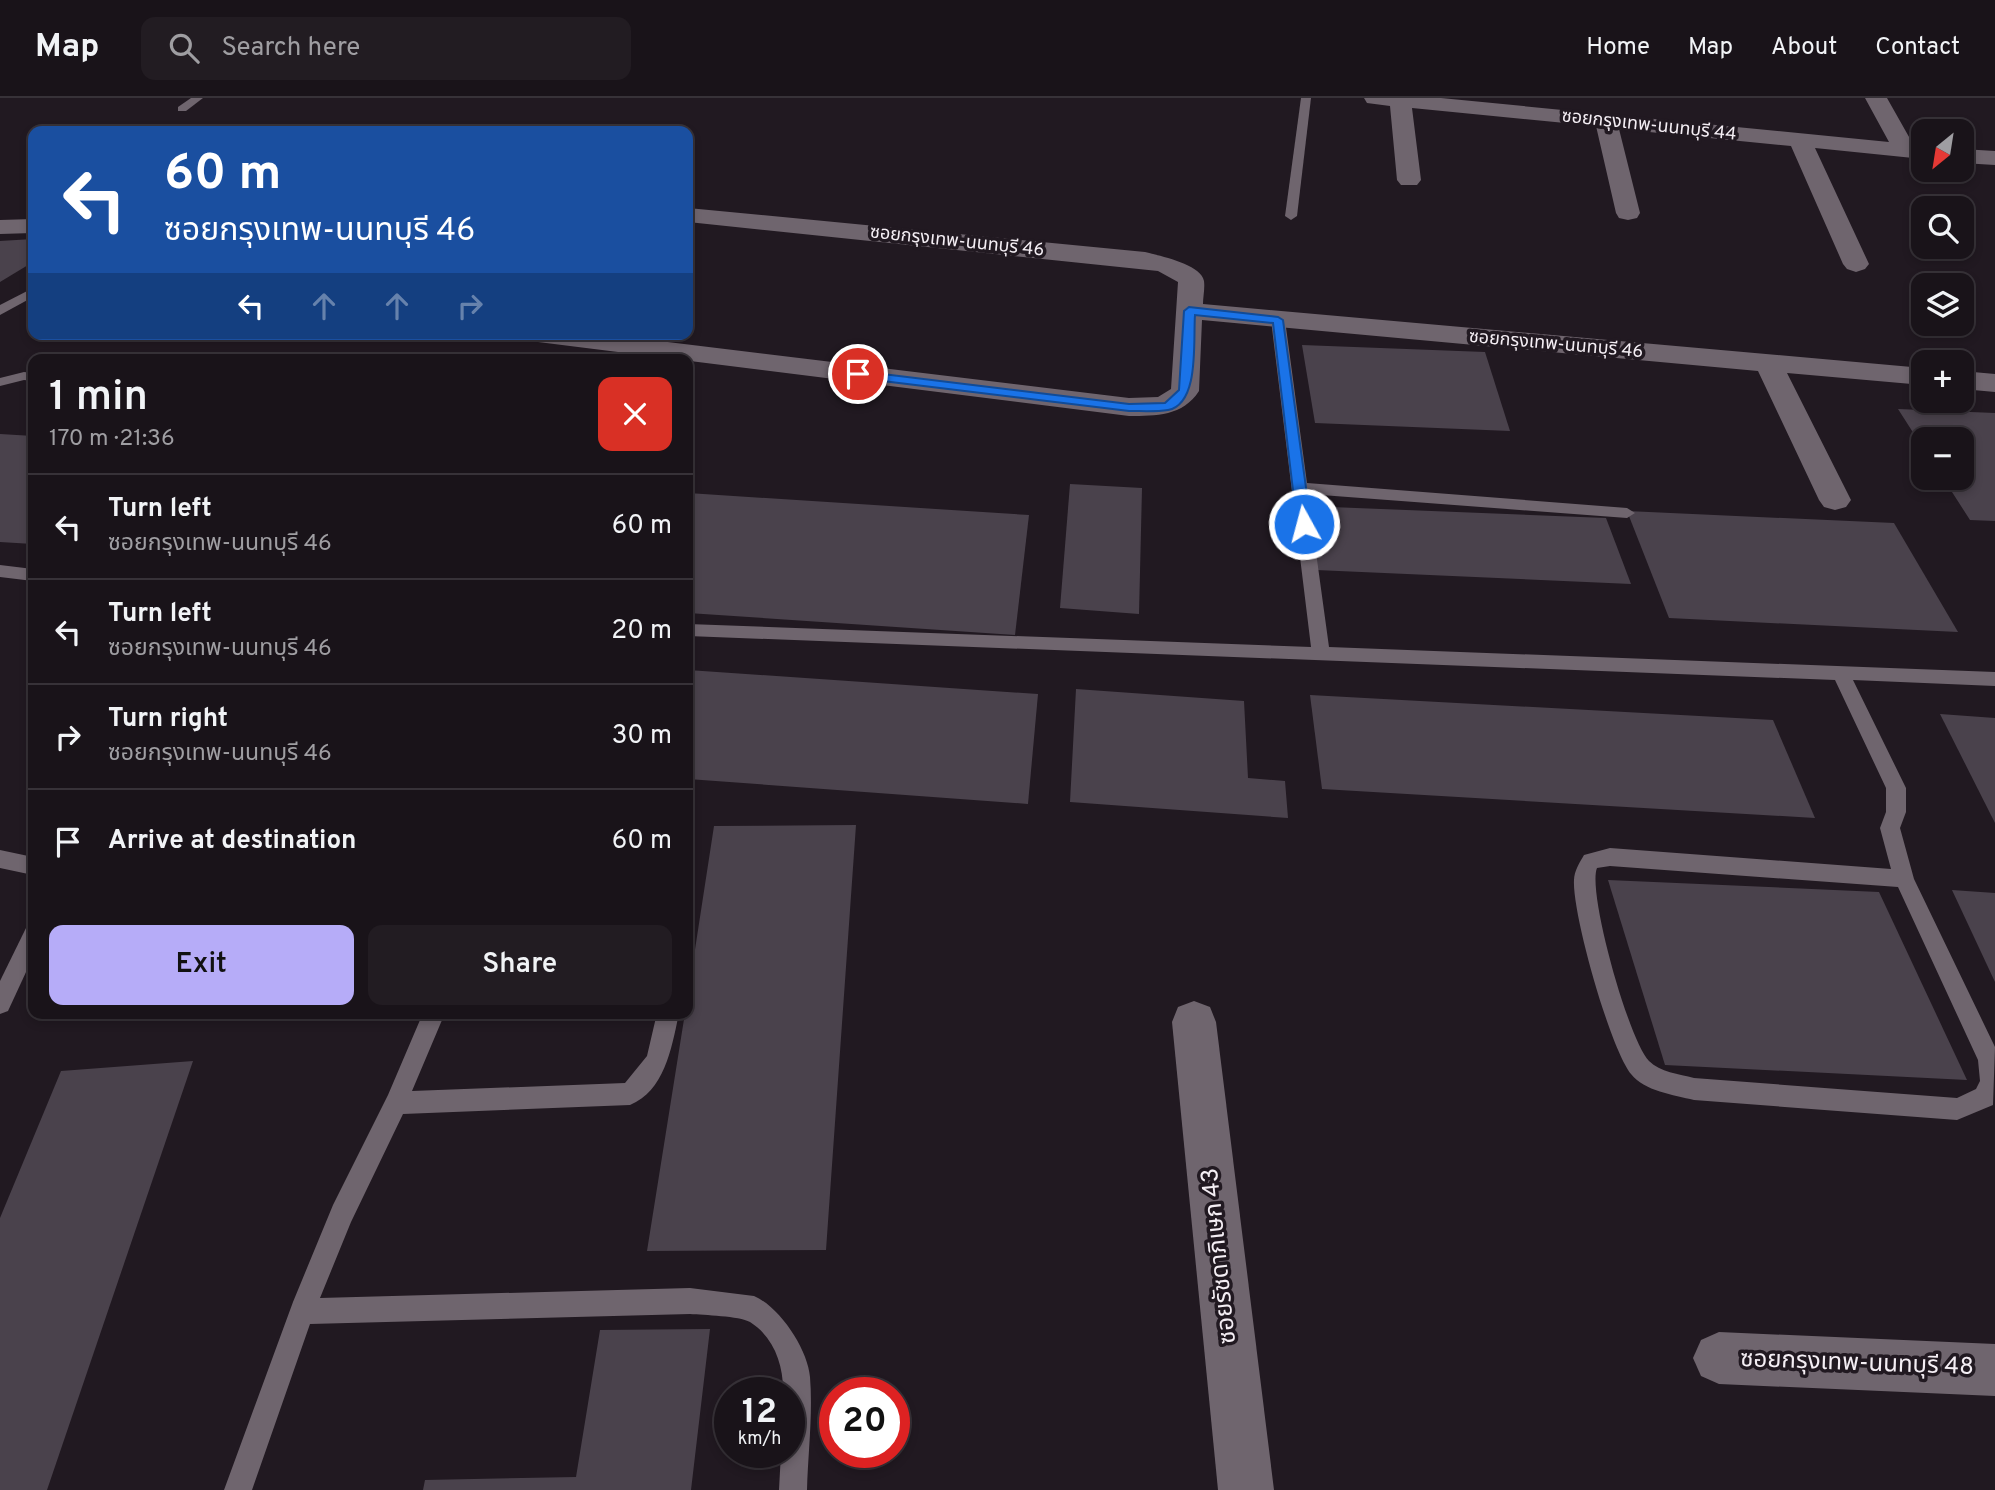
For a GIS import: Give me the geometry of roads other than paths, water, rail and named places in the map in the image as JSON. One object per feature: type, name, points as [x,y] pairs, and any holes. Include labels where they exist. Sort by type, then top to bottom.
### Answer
[{"type":"street","name":"ซอยกรุงเทพ-นนทบุรี 44","points":[[1375,98],[1447,102],[1801,142],[1911,151]]},
{"type":"street","points":[[1876,98],[1911,147]]},
{"type":"street","points":[[1400,101],[1409,180]]},
{"type":"street","points":[[1606,121],[1628,213]]},
{"type":"street","points":[[1801,142],[1856,264]]},
{"type":"street","points":[[1974,157],[1995,158]]},
{"type":"street","name":"ซอยกรุงเทพ-นนทบุรี 46","points":[[581,340],[1115,406],[1168,406],[1178,400],[1185,391],[1191,279],[1167,265],[1145,260],[693,215]]},
{"type":"street","points":[[0,227],[28,226]]},
{"type":"street","name":"ซอยกรุงเทพ-นนทบุรี 46","points":[[1189,311],[1911,376]]},
{"type":"street","points":[[1768,363],[1835,500]]},
{"type":"street","points":[[1974,381],[1995,383]]},
{"type":"street","name":"ซอยรัชดาภิเษก 43","points":[[1194,1022],[1246,1490]]},
{"type":"street","name":"ซอยกรุงเทพ-นนทบุรี 48","points":[[1720,1358],[1995,1370]]},
{"type":"lane","points":[[182,109],[198,98]]},
{"type":"lane","points":[[1291,216],[1306,98]]},
{"type":"lane","points":[[0,311],[28,295]]},
{"type":"lane","points":[[1278,320],[1321,653]]},
{"type":"lane","points":[[0,382],[28,376]]},
{"type":"lane","points":[[1299,488],[1627,513]]},
{"type":"lane","points":[[0,571],[28,574]]},
{"type":"lane","points":[[693,630],[1995,679]]},
{"type":"lane","points":[[1841,673],[1896,788],[1896,812],[1890,828],[1904,879],[1989,1059],[1991,1081],[1985,1097],[1957,1109],[1694,1089],[1658,1079],[1639,1067],[1624,1042],[1590,916],[1584,881],[1591,861],[1610,857],[1904,879]]},
{"type":"lane","points":[[0,859],[28,865]]},
{"type":"lane","points":[[0,1004],[28,945]]},
{"type":"lane","points":[[238,1490],[302,1311],[342,1214],[396,1103],[431,1019]]},
{"type":"lane","points":[[396,1103],[630,1094],[650,1077],[660,1053],[667,1019]]},
{"type":"lane","points":[[302,1311],[690,1301],[754,1309],[780,1332],[797,1374],[793,1490]]}]
